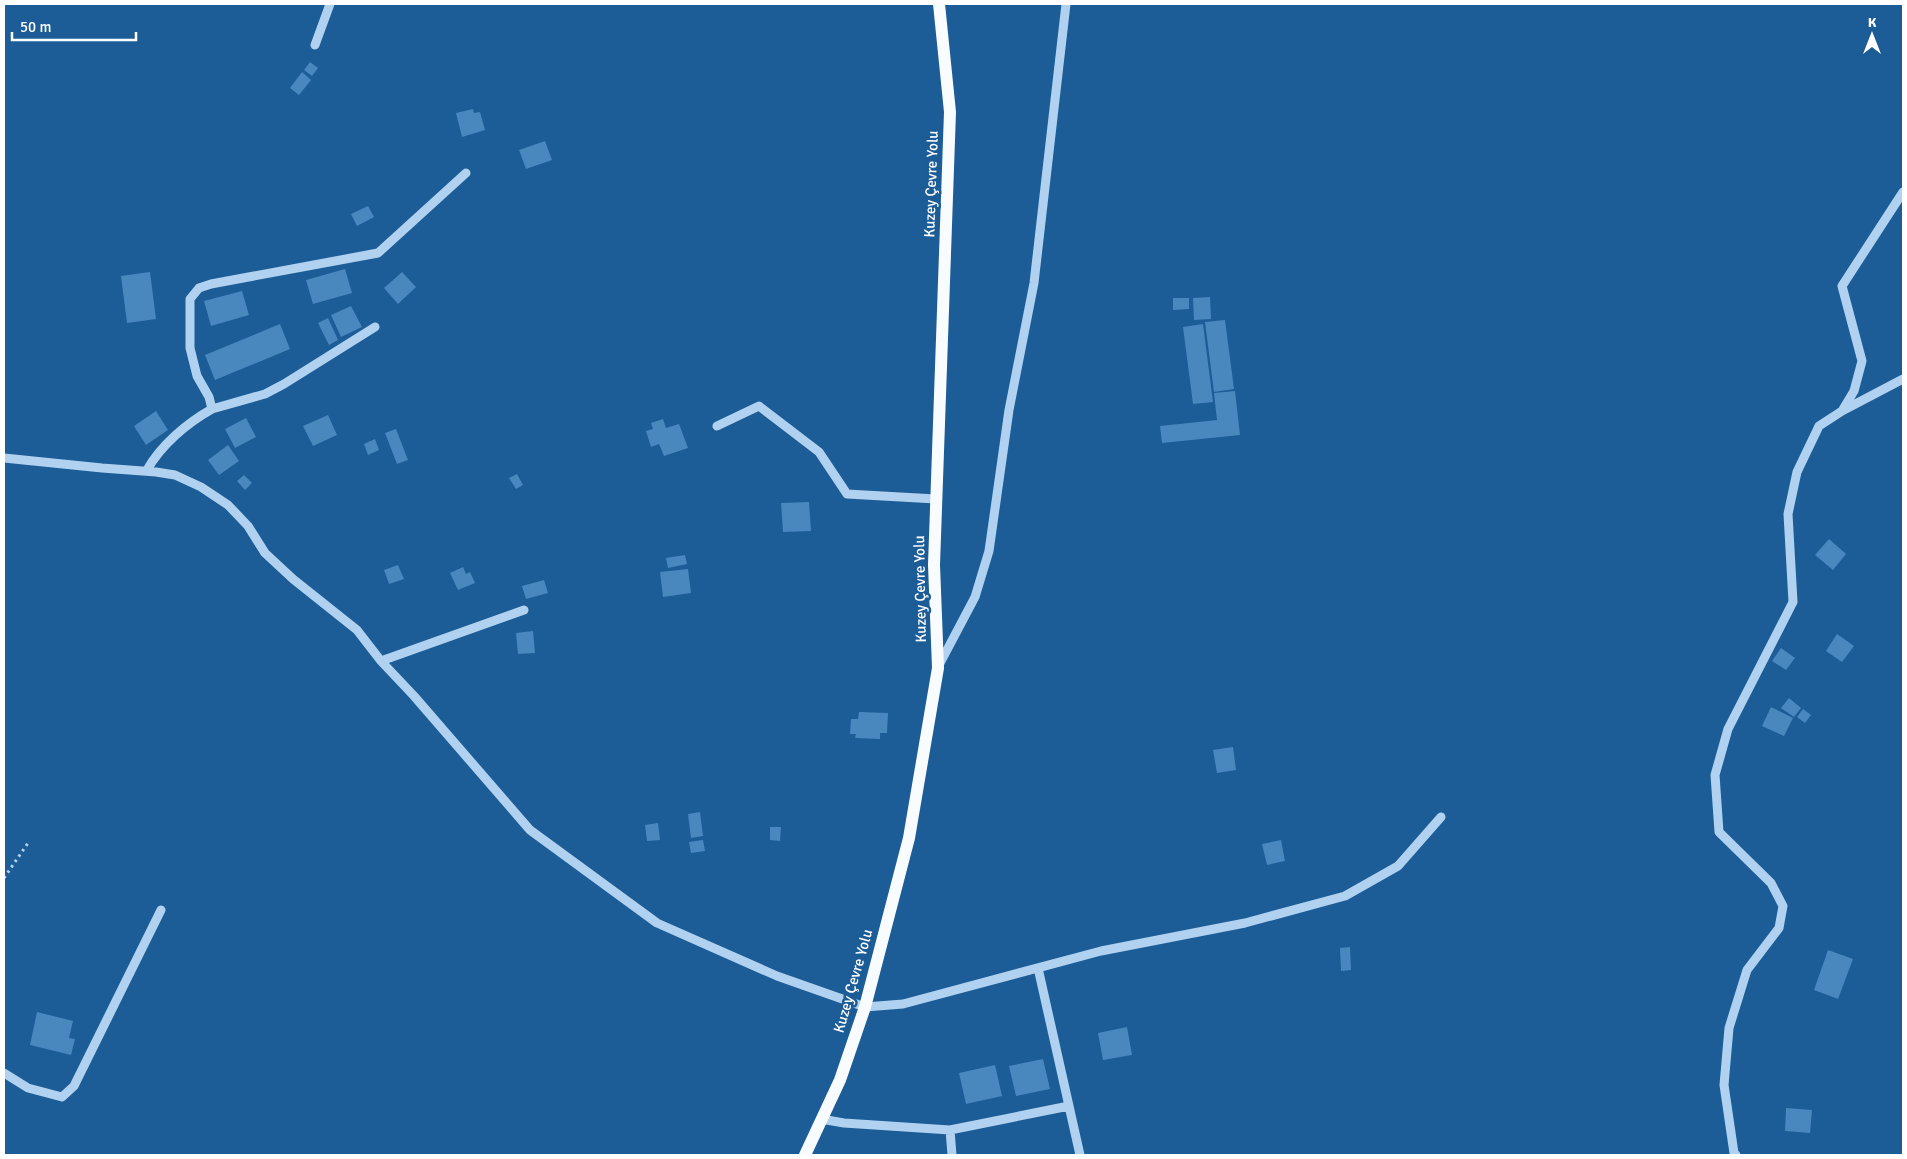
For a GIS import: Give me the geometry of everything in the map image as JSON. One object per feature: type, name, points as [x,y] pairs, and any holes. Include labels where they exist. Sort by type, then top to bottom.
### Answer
[{"type":"main road","name":"Kuzey Çevre Yolu","points":[[805,1155],[840,1080],[865,1007],[909,838],[938,668],[934,565],[950,112],[939,4]]},
{"type":"street","points":[[315,45],[330,4]]},
{"type":"street","points":[[938,668],[975,597],[989,551],[1008,410],[1034,283],[1066,4]]},
{"type":"street","points":[[212,409],[209,398],[198,376],[190,348],[190,299],[199,288],[211,284],[378,253],[466,173]]},
{"type":"street","points":[[1842,411],[1854,391],[1862,361],[1842,286],[1903,192]]},
{"type":"street","points":[[148,470],[155,457],[170,442],[212,409],[265,394],[374,328]]},
{"type":"street","points":[[1736,1155],[1734,1153],[1724,1085],[1729,1028],[1747,970],[1780,928],[1783,906],[1771,883],[1718,832],[1715,775],[1728,729],[1792,602],[1788,514],[1797,472],[1819,426],[1842,411],[1903,379]]},
{"type":"street","points":[[717,426],[759,406],[819,452],[846,494],[936,499]]},
{"type":"street","points":[[4,458],[102,468],[148,470],[175,475],[228,505],[248,526],[265,553],[293,579],[358,630],[381,661],[414,696],[530,830],[657,923],[777,976],[865,1007],[903,1004],[1101,951],[1244,923],[1345,896],[1398,866],[1442,817]]},
{"type":"street","points":[[381,661],[524,610]]},
{"type":"street","points":[[4,1073],[28,1088],[62,1098],[74,1086],[160,910]]},
{"type":"street","points":[[1038,968],[1080,1155]]},
{"type":"street","points":[[821,1119],[844,1123],[950,1130],[1070,1106]]},
{"type":"street","points":[[950,1130],[952,1155]]},
{"type":"path","points":[[4,878],[28,842]]},
{"type":"building","points":[[310,62],[318,68],[312,76],[304,70]]},
{"type":"building","points":[[302,72],[311,80],[299,95],[290,88]]},
{"type":"building","points":[[473,109],[474,113],[480,112],[485,130],[462,137],[456,113]]},
{"type":"building","points":[[545,141],[552,160],[526,169],[519,150]]},
{"type":"building","points":[[368,206],[374,217],[357,226],[351,214]]},
{"type":"building","points":[[345,269],[352,293],[313,304],[306,280]]},
{"type":"building","points":[[150,272],[156,319],[127,323],[121,276]]},
{"type":"building","points":[[402,272],[416,287],[398,304],[384,288]]},
{"type":"building","points":[[242,291],[249,315],[211,326],[204,301]]},
{"type":"building","points":[[1210,297],[1211,319],[1194,320],[1193,298]]},
{"type":"building","points":[[1173,298],[1189,298],[1189,309],[1173,310]]},
{"type":"building","points":[[351,306],[362,327],[341,337],[331,315]]},
{"type":"building","points":[[328,318],[338,340],[329,345],[318,323]]},
{"type":"building","points":[[1225,320],[1234,389],[1214,392],[1205,322]]},
{"type":"building","points":[[280,324],[290,349],[215,380],[205,355]]},
{"type":"building","points":[[1203,324],[1213,402],[1193,404],[1183,327]]},
{"type":"building","points":[[1235,391],[1240,435],[1162,443],[1160,426],[1217,420],[1214,393]]},
{"type":"building","points":[[156,411],[168,430],[146,445],[134,426]]},
{"type":"building","points":[[328,415],[337,435],[313,446],[303,426]]},
{"type":"building","points":[[246,418],[256,437],[235,448],[225,429]]},
{"type":"building","points":[[663,419],[666,428],[679,424],[688,448],[664,456],[659,444],[651,447],[646,431],[653,429],[651,423]]},
{"type":"building","points":[[396,429],[408,460],[397,464],[385,433]]},
{"type":"building","points":[[375,439],[379,450],[368,455],[364,444]]},
{"type":"building","points":[[228,445],[239,461],[219,475],[208,460]]},
{"type":"building","points":[[517,474],[523,485],[516,489],[509,478]]},
{"type":"building","points":[[244,475],[252,483],[245,490],[237,481]]},
{"type":"building","points":[[809,502],[811,531],[783,532],[781,503]]},
{"type":"building","points":[[1829,539],[1846,554],[1833,570],[1815,555]]},
{"type":"building","points":[[685,555],[687,564],[668,568],[666,558]]},
{"type":"building","points":[[398,565],[404,579],[389,584],[384,570]]},
{"type":"building","points":[[463,567],[466,574],[470,572],[475,583],[458,590],[450,573]]},
{"type":"building","points":[[688,569],[691,593],[663,597],[660,572]]},
{"type":"building","points":[[544,580],[548,593],[526,599],[522,586]]},
{"type":"building","points":[[533,631],[535,653],[518,654],[516,633]]},
{"type":"building","points":[[1837,634],[1854,646],[1842,662],[1826,651]]},
{"type":"building","points":[[1781,648],[1795,658],[1786,670],[1772,661]]},
{"type":"building","points":[[1789,698],[1801,708],[1794,717],[1781,708]]},
{"type":"building","points":[[1771,707],[1793,718],[1784,736],[1762,726]]},
{"type":"building","points":[[1803,709],[1811,715],[1805,723],[1797,717]]},
{"type":"building","points":[[859,712],[888,713],[887,733],[880,733],[880,739],[855,738],[856,734],[850,734],[851,719],[858,719]]},
{"type":"building","points":[[1233,747],[1236,770],[1217,773],[1213,750]]},
{"type":"building","points":[[700,812],[703,836],[691,838],[688,814]]},
{"type":"building","points":[[658,823],[660,840],[647,841],[645,825]]},
{"type":"building","points":[[770,827],[781,827],[780,841],[770,840]]},
{"type":"building","points":[[703,840],[705,851],[691,853],[689,842]]},
{"type":"building","points":[[1281,840],[1285,861],[1267,865],[1262,844]]},
{"type":"building","points":[[1350,947],[1351,970],[1341,971],[1340,948]]},
{"type":"building","points":[[1828,950],[1853,959],[1838,999],[1814,990]]},
{"type":"building","points":[[37,1012],[73,1021],[69,1038],[75,1039],[71,1055],[30,1045]]},
{"type":"building","points":[[1127,1027],[1132,1055],[1103,1060],[1098,1033]]},
{"type":"building","points":[[1043,1059],[1050,1089],[1016,1096],[1009,1066]]},
{"type":"building","points":[[995,1065],[1002,1096],[966,1104],[959,1073]]},
{"type":"building","points":[[1786,1108],[1812,1110],[1810,1133],[1785,1131]]}]
